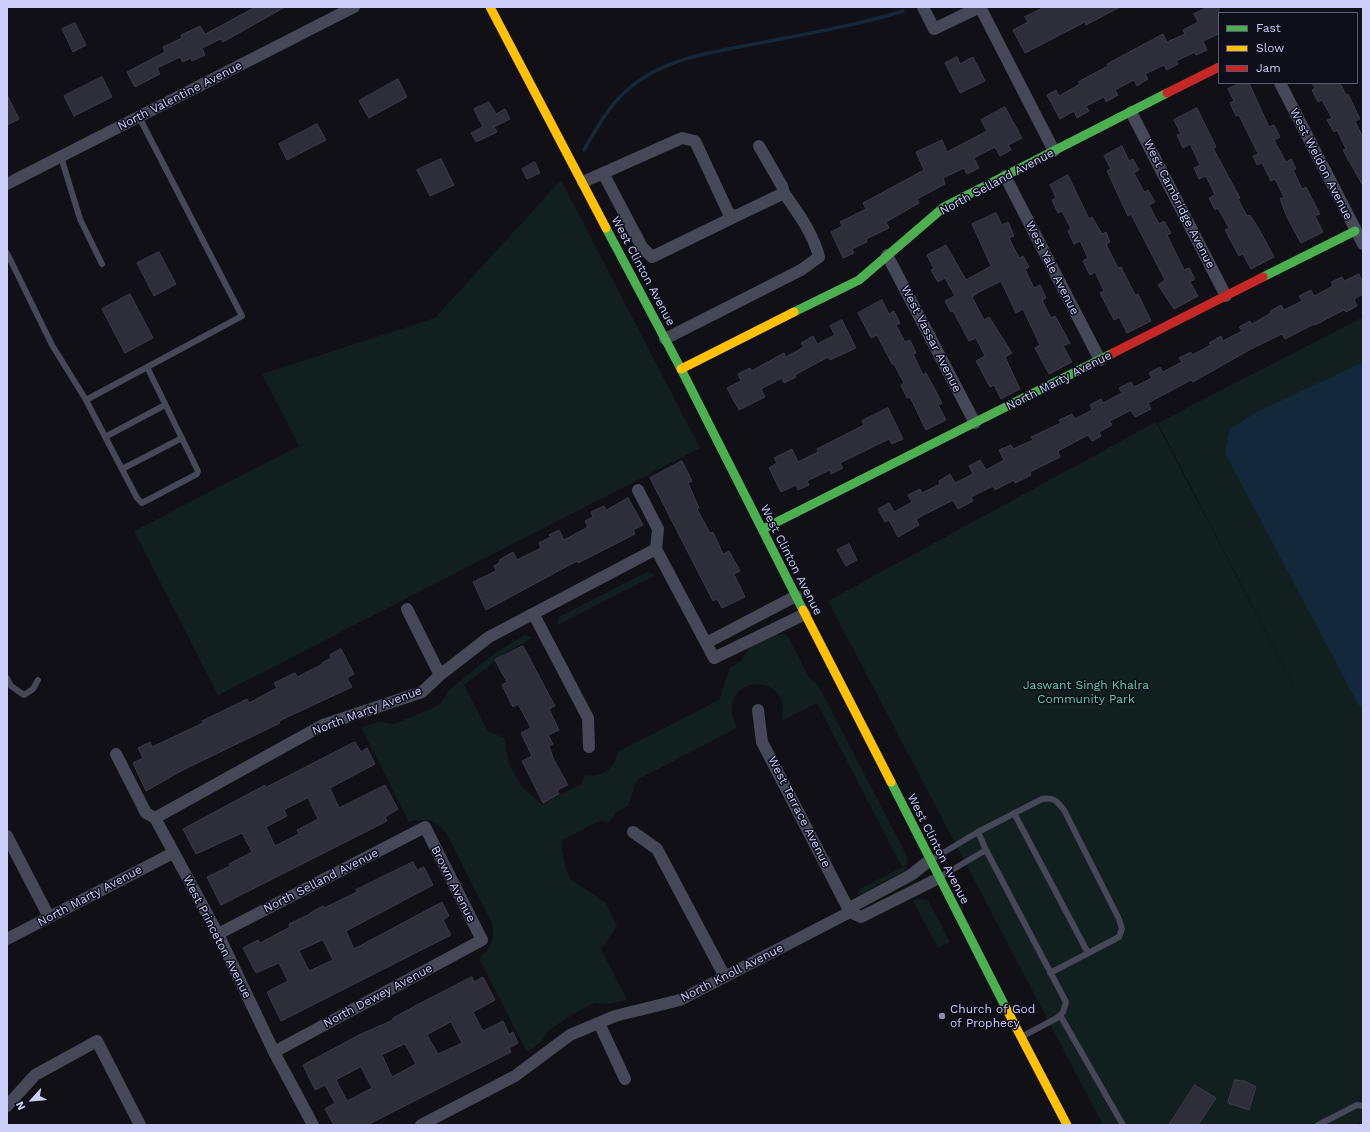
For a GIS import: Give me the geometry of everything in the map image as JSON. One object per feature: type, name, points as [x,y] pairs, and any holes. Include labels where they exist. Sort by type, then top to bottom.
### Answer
[{"type":"street","name":"North Valentine Avenue","points":[[7,184],[354,7]]},
{"type":"street","name":"West Clinton Avenue","points":[[490,7],[665,339],[939,878],[1067,1125]]},
{"type":"street","points":[[923,7],[934,29],[980,7],[1054,151]]},
{"type":"street","name":"North Selland Avenue","points":[[680,369],[859,280],[944,207],[1218,68]]},
{"type":"street","name":"West Weldon Avenue","points":[[1281,84],[1363,244]]},
{"type":"street","name":"West Cambridge Avenue","points":[[1131,112],[1226,296]]},
{"type":"street","points":[[583,182],[682,138],[695,142],[729,214],[736,216]]},
{"type":"street","points":[[665,339],[801,270],[819,257],[815,242],[803,219],[784,193],[782,186],[759,146]]},
{"type":"street","points":[[603,173],[642,247],[652,257],[784,193]]},
{"type":"street","name":"West Yale Avenue","points":[[1005,176],[1100,360]]},
{"type":"street","name":"North Marty Avenue","points":[[763,530],[1355,231]]},
{"type":"street","name":"West Vassar Avenue","points":[[887,255],[975,423]]},
{"type":"street","points":[[638,490],[658,529],[656,549],[714,658],[805,614]]},
{"type":"street","name":"North Marty Avenue","points":[[156,818],[323,725],[422,692],[440,675],[489,637],[534,615],[656,549]]},
{"type":"street","points":[[706,643],[796,596]]},
{"type":"street","points":[[407,609],[440,675]]},
{"type":"street","points":[[534,615],[588,718],[589,746]]},
{"type":"street","name":"West Terrace Avenue","points":[[758,710],[762,742],[850,912]]},
{"type":"street","name":"West Princeton Avenue","points":[[116,754],[146,813],[156,818],[218,934],[274,1052],[313,1125]]},
{"type":"street","name":"North Selland Avenue","points":[[218,934],[425,827]]},
{"type":"street","name":"Brown Avenue","points":[[425,827],[482,940]]},
{"type":"street","points":[[633,832],[656,848],[725,977]]},
{"type":"street","points":[[7,836],[49,918]]},
{"type":"street","name":"North Marty Avenue","points":[[7,939],[173,852]]},
{"type":"street","name":"North Knoll Avenue","points":[[421,1125],[515,1076],[570,1035],[615,1016],[680,1000],[850,912],[855,905],[910,875],[930,860]]},
{"type":"street","points":[[850,912],[862,917],[939,878]]},
{"type":"street","name":"North Dewey Avenue","points":[[274,1052],[482,940]]},
{"type":"street","points":[[598,1023],[625,1079]]},
{"type":"street","points":[[7,1106],[35,1075],[98,1041],[139,1123]]},
{"type":"lane","points":[[86,400],[242,316],[139,117]]},
{"type":"lane","points":[[61,157],[80,219],[102,264]]},
{"type":"lane","points":[[7,253],[52,345],[86,400],[137,498],[142,503],[197,474],[198,471],[147,367]]},
{"type":"lane","points":[[105,436],[165,405]]},
{"type":"lane","points":[[122,469],[182,438]]},
{"type":"lane","points":[[7,678],[11,686],[24,695],[33,689],[38,680]]},
{"type":"lane","points":[[930,860],[978,832],[1042,799],[1051,798],[1058,801],[1119,919],[1122,929],[1118,937],[1050,973]]},
{"type":"lane","points":[[1014,813],[1088,953]]},
{"type":"lane","points":[[978,832],[1066,1002],[1064,1012],[1021,1036]]},
{"type":"lane","points":[[939,878],[986,850]]},
{"type":"lane","points":[[1060,1015],[1123,1125]]},
{"type":"lane","points":[[1318,1125],[1357,1105],[1363,1106]]},
{"type":"green space","points":[[561,180],[700,448],[218,695],[134,531],[299,446],[262,374],[435,318]]},
{"type":"green space","name":"Jaswant Singh Khalra Community Park","points":[[1363,317],[1363,1121],[1355,1125],[1103,1125],[828,601],[1156,422],[1324,744],[1158,423]]},
{"type":"green space","points":[[647,572],[655,575],[557,625],[559,617]]},
{"type":"green space","points":[[775,633],[787,635],[810,679],[818,685],[908,858],[906,870],[859,895],[858,890],[902,867],[817,703],[781,721],[783,705],[777,693],[767,686],[755,684],[744,688],[735,696],[732,709],[737,728],[637,780],[628,806],[616,812],[609,823],[601,820],[561,841],[565,867],[571,880],[606,903],[617,926],[601,949],[627,1000],[609,1004],[595,1003],[578,1011],[549,1030],[541,1042],[527,1052],[479,958],[492,942],[493,932],[491,921],[446,833],[434,822],[420,820],[409,822],[361,727],[378,722],[394,724],[431,709],[442,702],[449,690],[494,654],[524,635],[532,638],[504,654],[464,685],[488,731],[504,738],[509,764],[521,786],[542,804],[582,784],[584,775],[591,776],[602,774],[607,771],[614,763],[618,752],[719,700],[730,668],[742,660],[749,648]]},
{"type":"green space","points":[[918,899],[928,900],[950,942],[938,948],[913,901]]},
{"type":"water","points":[[1363,362],[1363,709],[1358,704],[1225,453],[1230,429],[1255,413]]},
{"type":"building","points":[[256,7],[285,7],[223,42],[221,39],[202,48],[205,55],[192,61],[191,58],[183,62],[180,57],[157,68],[160,74],[135,87],[127,72],[165,52],[163,47],[182,38],[181,35],[200,26],[205,34]]},
{"type":"building","points":[[1045,7],[1120,7],[1086,25],[1085,22],[1025,53],[1013,30],[1028,22],[1025,17]]},
{"type":"building","points":[[1209,7],[1219,7],[1218,34],[1203,41],[1207,50],[1196,55],[1195,52],[1176,61],[1178,64],[1167,70],[1164,65],[1145,74],[1148,79],[1137,86],[1134,80],[1115,90],[1118,95],[1106,102],[1104,97],[1086,106],[1089,111],[1077,118],[1074,111],[1060,119],[1047,95],[1056,90],[1059,96],[1080,84],[1078,82],[1108,66],[1107,64],[1163,34],[1167,42],[1185,34],[1183,30],[1198,22],[1194,14]]},
{"type":"building","points":[[75,23],[86,45],[73,52],[62,29]]},
{"type":"building","points":[[957,57],[960,64],[973,57],[985,81],[960,93],[945,63]]},
{"type":"building","points":[[102,77],[112,97],[74,116],[64,96]]},
{"type":"building","points":[[398,79],[407,97],[369,118],[359,101]]},
{"type":"building","points":[[1239,84],[1249,84],[1269,127],[1274,125],[1280,137],[1274,140],[1286,162],[1291,159],[1296,169],[1293,170],[1302,189],[1306,187],[1320,214],[1315,216],[1323,232],[1301,243],[1287,217],[1280,199],[1284,197],[1275,179],[1271,181],[1262,163],[1257,165],[1253,156],[1258,154],[1239,115],[1236,116],[1230,103],[1234,101],[1228,89]]},
{"type":"building","points":[[1313,84],[1340,84],[1346,95],[1348,94],[1360,119],[1355,121],[1363,138],[1363,186],[1343,150],[1346,149],[1337,130],[1334,132],[1327,120],[1332,118],[1322,100],[1318,102],[1312,90],[1315,88]]},
{"type":"building","points":[[7,95],[19,119],[7,125]]},
{"type":"building","points":[[489,102],[496,114],[505,109],[510,119],[494,127],[497,132],[476,142],[471,133],[483,127],[474,109]]},
{"type":"building","points":[[1005,107],[1022,138],[1008,145],[1011,150],[1000,156],[995,147],[974,158],[979,168],[967,174],[964,168],[943,178],[945,184],[917,199],[919,203],[886,222],[889,228],[866,239],[867,242],[852,249],[854,253],[843,258],[831,232],[842,226],[840,222],[866,209],[863,203],[924,170],[916,152],[942,140],[947,152],[987,131],[981,120]]},
{"type":"building","points":[[1197,108],[1216,147],[1213,148],[1240,198],[1238,199],[1247,216],[1250,215],[1260,231],[1274,257],[1251,269],[1243,254],[1239,256],[1225,230],[1229,228],[1218,208],[1215,210],[1209,198],[1215,195],[1206,176],[1199,179],[1194,168],[1200,165],[1190,144],[1183,148],[1177,135],[1181,134],[1174,120]]},
{"type":"building","points":[[317,124],[326,140],[287,160],[279,144]]},
{"type":"building","points":[[1122,146],[1129,161],[1133,159],[1139,170],[1134,173],[1144,192],[1148,190],[1155,202],[1149,205],[1159,224],[1164,221],[1171,233],[1167,235],[1184,270],[1189,268],[1195,279],[1190,282],[1198,296],[1174,309],[1158,285],[1165,280],[1131,214],[1128,216],[1107,171],[1111,169],[1104,156]]},
{"type":"building","points":[[441,159],[454,185],[430,196],[417,170]]},
{"type":"building","points":[[535,162],[540,173],[527,179],[522,169]]},
{"type":"building","points":[[1068,175],[1089,219],[1092,217],[1102,234],[1106,232],[1110,242],[1106,244],[1118,268],[1121,267],[1135,295],[1138,294],[1151,321],[1127,333],[1119,317],[1114,320],[1100,293],[1104,291],[1095,272],[1090,275],[1083,261],[1088,258],[1080,241],[1074,244],[1068,231],[1071,229],[1062,211],[1058,213],[1052,200],[1056,198],[1050,185]]},
{"type":"building","points":[[996,213],[1002,225],[1008,222],[1014,236],[1009,238],[1019,258],[1023,256],[1029,267],[1025,269],[1034,288],[1040,285],[1046,298],[1042,300],[1051,318],[1055,316],[1070,343],[1063,346],[1072,362],[1049,374],[1035,348],[1040,345],[1023,309],[1016,313],[1001,281],[979,292],[972,297],[984,320],[989,317],[1012,353],[1005,357],[1020,389],[1001,399],[994,385],[990,387],[976,361],[985,356],[976,338],[969,341],[953,311],[951,312],[945,301],[955,296],[945,278],[938,282],[931,270],[934,269],[927,255],[946,245],[966,280],[991,266],[972,224]]},
{"type":"building","points":[[159,252],[176,284],[154,296],[137,263]]},
{"type":"building","points":[[1359,274],[1363,283],[1363,294],[1354,299],[1357,306],[1346,312],[1344,310],[1285,339],[1282,334],[1251,349],[1193,382],[1191,380],[1148,403],[1151,409],[1135,417],[1131,410],[1110,421],[1112,425],[1099,432],[1101,436],[1092,441],[1088,435],[1058,451],[1060,457],[1030,472],[1031,475],[1015,483],[1014,480],[995,490],[993,486],[971,497],[973,501],[958,509],[953,500],[916,519],[919,525],[898,537],[889,520],[885,522],[878,509],[889,503],[894,512],[912,502],[908,495],[920,489],[922,493],[940,484],[939,481],[950,474],[955,483],[973,474],[969,466],[980,460],[986,470],[1004,460],[999,450],[1011,445],[1013,449],[1033,440],[1031,437],[1061,423],[1059,420],[1072,414],[1075,419],[1092,410],[1090,405],[1101,399],[1103,403],[1122,393],[1119,388],[1131,382],[1134,387],[1152,378],[1149,373],[1160,367],[1163,372],[1182,362],[1179,358],[1191,352],[1192,355],[1211,345],[1209,343],[1221,336],[1223,341],[1242,331],[1239,327],[1250,321],[1252,324],[1271,313],[1270,311],[1281,305],[1284,310],[1302,301],[1299,296],[1311,290],[1314,296],[1333,286],[1331,282],[1342,277],[1344,281]]},
{"type":"building","points":[[130,294],[153,338],[125,353],[102,309]]},
{"type":"building","points":[[882,300],[889,314],[894,311],[900,323],[896,325],[905,342],[910,340],[916,353],[913,354],[923,375],[926,373],[942,403],[938,405],[946,420],[926,430],[910,397],[907,398],[901,385],[904,383],[894,364],[892,364],[877,335],[871,338],[858,313]]},
{"type":"building","points":[[842,320],[856,348],[830,360],[828,357],[795,375],[796,377],[784,383],[782,378],[761,389],[765,397],[739,410],[727,388],[741,381],[738,374],[750,368],[751,371],[784,353],[786,357],[804,347],[801,343],[813,336],[817,344],[835,335],[830,326]]},
{"type":"building","points":[[888,408],[903,439],[892,444],[889,439],[840,463],[843,468],[831,474],[830,470],[807,481],[809,485],[798,490],[796,485],[781,492],[769,468],[777,463],[774,458],[792,449],[798,462],[818,452],[817,449],[864,425],[862,421]]},
{"type":"building","points":[[682,461],[692,481],[688,483],[699,508],[697,509],[710,533],[713,532],[723,554],[729,551],[740,571],[734,574],[745,597],[722,608],[717,599],[713,601],[650,478]]},
{"type":"building","points":[[628,498],[643,525],[633,530],[635,534],[578,563],[577,561],[486,610],[473,582],[496,571],[494,566],[500,562],[499,560],[513,552],[517,560],[541,548],[539,543],[551,537],[549,535],[559,530],[564,540],[588,527],[585,521],[593,517],[591,512],[604,506],[606,510]]},
{"type":"building","points":[[849,544],[857,560],[846,566],[837,550]]},
{"type":"building","points":[[523,646],[555,706],[549,709],[559,730],[548,735],[553,744],[549,746],[554,760],[568,785],[557,790],[559,794],[543,803],[522,761],[532,756],[521,733],[531,728],[518,704],[513,707],[502,685],[507,682],[495,660]]},
{"type":"building","points":[[341,649],[354,674],[347,678],[352,687],[279,721],[280,723],[181,771],[146,791],[133,763],[143,758],[138,748],[150,742],[152,747],[203,723],[202,721],[247,699],[249,703],[277,688],[274,683],[295,673],[297,677],[323,664],[322,663],[331,658],[330,655]]},
{"type":"building","points":[[355,742],[361,752],[367,748],[375,764],[330,788],[339,808],[385,785],[398,809],[385,817],[387,821],[221,905],[207,877],[230,866],[229,864],[252,852],[242,833],[196,854],[183,829],[265,785],[266,787]],"holes":[[[308,798],[318,819],[297,830],[299,834],[275,846],[266,827],[287,816],[284,810]]]},
{"type":"building","points":[[413,862],[417,870],[424,867],[433,885],[346,931],[354,949],[442,902],[449,916],[443,920],[451,935],[281,1021],[267,992],[288,981],[279,963],[256,973],[243,948],[258,940],[260,943],[290,927],[289,924],[323,906],[324,908],[357,892],[356,890]],"holes":[[[323,940],[333,960],[309,971],[299,951]]]},
{"type":"building","points":[[472,977],[474,982],[483,977],[495,1000],[473,1012],[483,1031],[503,1021],[509,1034],[513,1032],[518,1043],[509,1048],[511,1052],[367,1125],[334,1125],[325,1109],[335,1103],[325,1085],[315,1090],[303,1065],[359,1035],[393,1020],[393,1018]],"holes":[[[451,1022],[462,1043],[438,1054],[427,1035]],[[405,1044],[416,1064],[392,1077],[382,1055]],[[361,1067],[372,1088],[347,1101],[336,1080]]]},
{"type":"building","points":[[1235,1080],[1245,1081],[1256,1087],[1249,1110],[1228,1103]]},
{"type":"building","points":[[1195,1085],[1216,1098],[1198,1125],[1169,1125]]},
{"type":"waterway","points":[[584,150],[603,118],[620,97],[641,79],[657,70],[692,57],[834,28],[903,11]]},
{"type":"traffic: fast","points":[[794,312],[859,280],[944,207],[1167,93]]},
{"type":"traffic: fast","points":[[606,228],[681,369],[803,610]]},
{"type":"traffic: fast","points":[[1263,277],[1355,231]]},
{"type":"traffic: fast","points":[[763,529],[1113,353]]},
{"type":"traffic: fast","points":[[891,782],[1007,1010]]},
{"type":"traffic: slow","points":[[490,7],[606,228]]},
{"type":"traffic: slow","points":[[681,369],[794,312]]},
{"type":"traffic: slow","points":[[803,610],[891,782]]},
{"type":"traffic: slow","points":[[1007,1010],[1067,1125]]},
{"type":"traffic: jam","points":[[1167,93],[1218,68]]},
{"type":"traffic: jam","points":[[1113,353],[1263,277]]},
{"type":"place","name":"Church of God of Prophecy","points":[[942,1016]]}]
